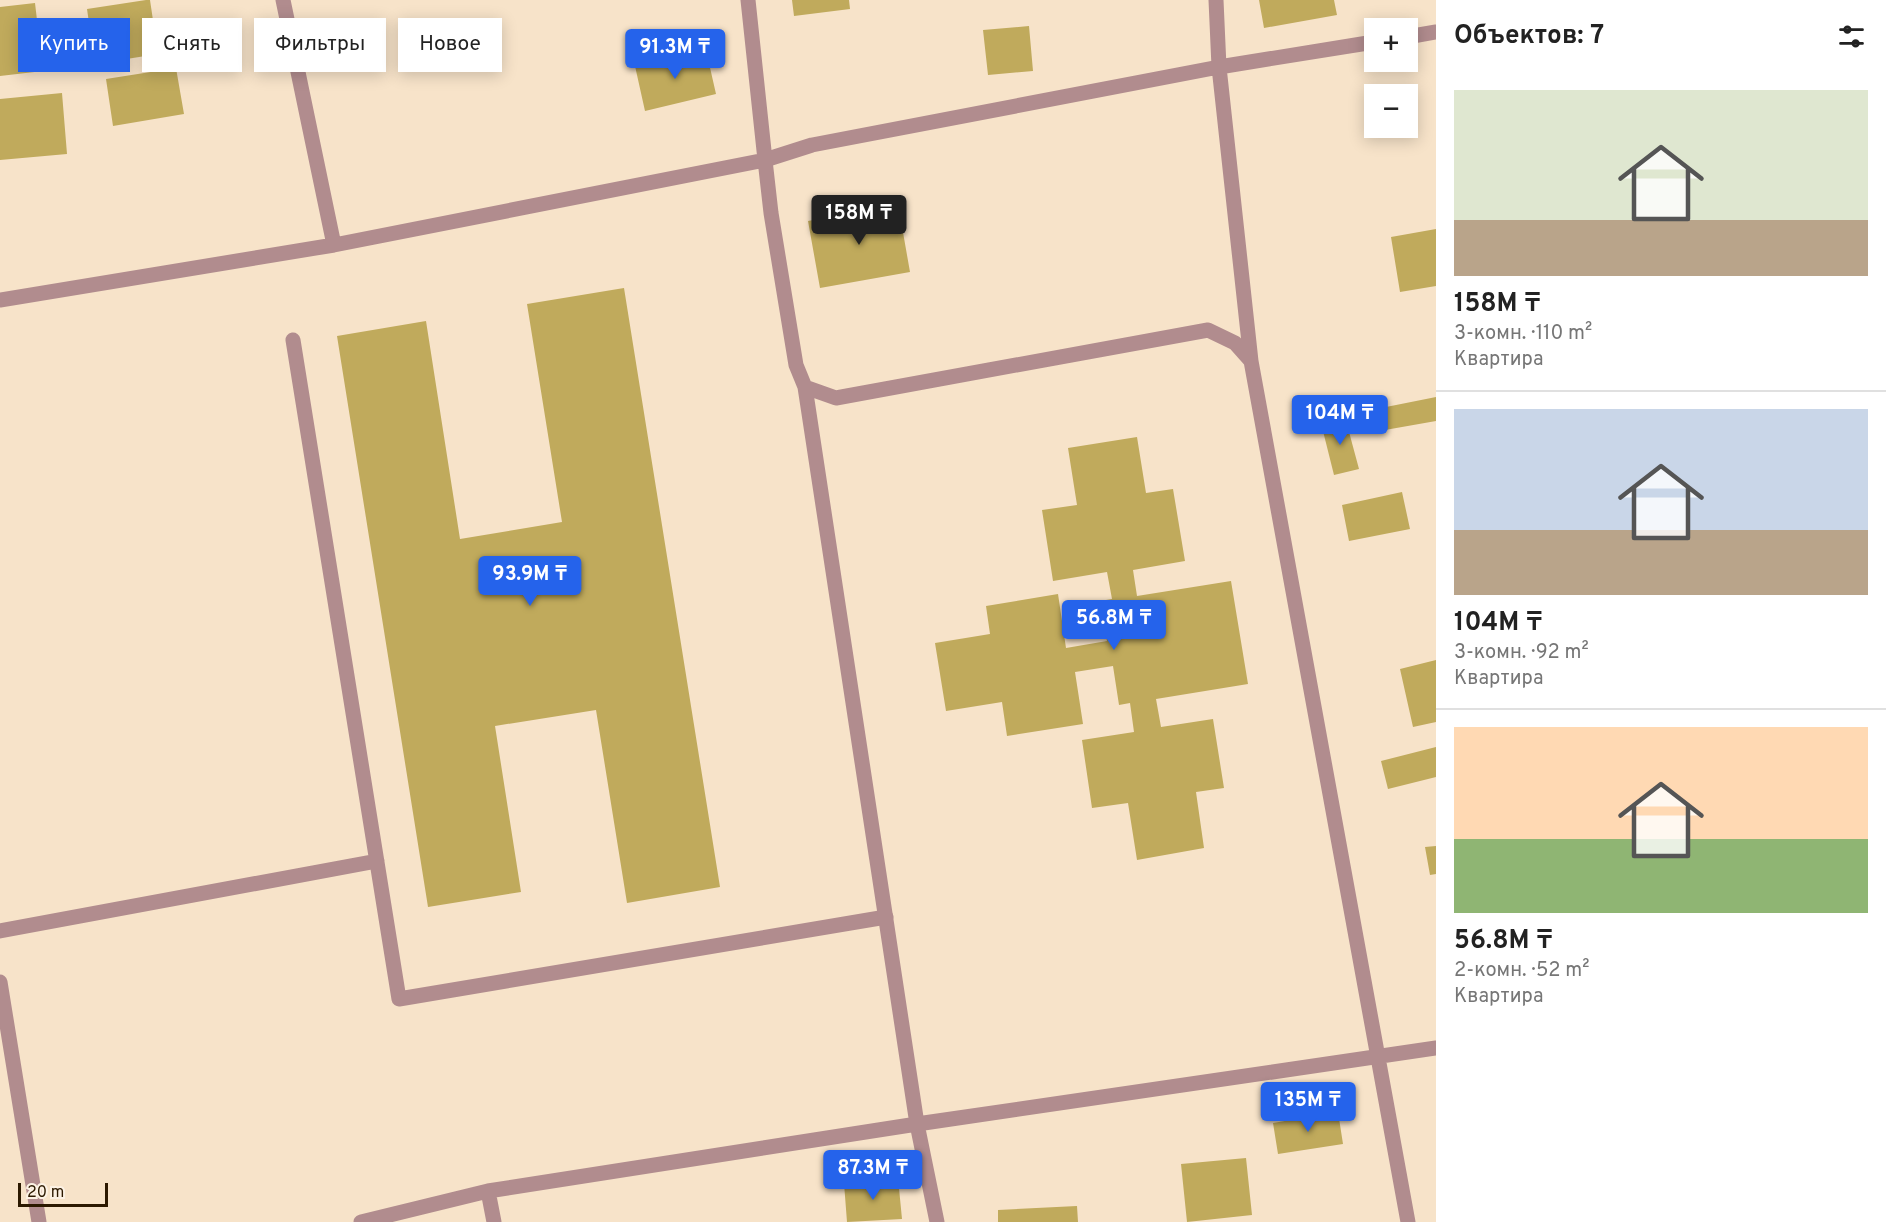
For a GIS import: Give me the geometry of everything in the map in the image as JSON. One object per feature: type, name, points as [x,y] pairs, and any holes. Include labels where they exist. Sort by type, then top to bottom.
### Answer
[{"type":"street","points":[[283,0],[334,245]]},
{"type":"street","points":[[748,0],[771,213],[796,365],[805,387],[917,1124],[937,1222]]},
{"type":"street","points":[[1216,0],[1218,67],[1251,361],[1408,1222]]},
{"type":"street","points":[[1418,35],[1436,32]]},
{"type":"street","points":[[0,300],[334,245],[765,160],[812,145],[1218,67],[1364,44]]},
{"type":"street","points":[[805,387],[836,398],[1208,330],[1235,343],[1251,361]]},
{"type":"street","points":[[293,340],[399,999],[886,917]]},
{"type":"street","points":[[0,931],[377,861]]},
{"type":"street","points":[[0,982],[39,1222]]},
{"type":"street","points":[[361,1222],[488,1191],[917,1124],[1436,1048]]},
{"type":"street","points":[[488,1191],[494,1222]]},
{"type":"building","points":[[150,0],[153,18],[142,18],[142,57],[130,58],[130,18],[88,18],[87,9]]},
{"type":"building","points":[[792,0],[849,0],[850,9],[794,16]]},
{"type":"building","points":[[1259,0],[1334,0],[1337,15],[1264,28]]},
{"type":"building","points":[[35,3],[37,18],[18,18],[18,72],[34,72],[0,76],[0,7]]},
{"type":"building","points":[[1029,26],[1033,71],[988,75],[983,30]]},
{"type":"building","points":[[706,50],[716,94],[645,111],[635,66]]},
{"type":"building","points":[[151,72],[177,72],[184,114],[113,126],[106,79]]},
{"type":"building","points":[[62,93],[67,154],[0,160],[0,99]]},
{"type":"building","points":[[898,204],[910,272],[820,288],[808,221]]},
{"type":"building","points":[[1436,229],[1436,286],[1400,292],[1391,237]]},
{"type":"building","points":[[624,288],[720,887],[627,903],[596,710],[495,726],[521,892],[428,907],[337,336],[426,321],[460,539],[562,522],[527,304]]},
{"type":"building","points":[[1436,397],[1436,421],[1385,430],[1381,408]]},
{"type":"building","points":[[1345,417],[1359,469],[1334,475],[1321,423]]},
{"type":"building","points":[[1137,437],[1146,493],[1173,489],[1185,561],[1133,570],[1137,596],[1231,581],[1248,684],[1156,699],[1161,727],[1213,719],[1224,788],[1196,792],[1204,848],[1137,860],[1128,803],[1092,808],[1082,740],[1134,732],[1130,703],[1119,705],[1113,666],[1075,672],[1083,724],[1007,736],[1002,702],[946,711],[935,643],[990,634],[986,606],[1058,594],[1066,648],[1107,641],[1100,601],[1112,599],[1107,572],[1053,581],[1042,510],[1077,505],[1068,448]]},
{"type":"building","points":[[1402,492],[1410,529],[1349,541],[1342,505]]},
{"type":"building","points":[[1436,660],[1436,722],[1413,727],[1400,669]]},
{"type":"building","points":[[1436,747],[1436,777],[1388,789],[1381,761]]},
{"type":"building","points":[[1436,846],[1436,874],[1430,875],[1425,847]]},
{"type":"building","points":[[1338,1112],[1343,1144],[1278,1154],[1273,1123]]},
{"type":"building","points":[[1246,1158],[1252,1215],[1187,1222],[1181,1164]]},
{"type":"building","points":[[898,1178],[902,1219],[847,1222],[844,1183]]},
{"type":"building","points":[[1077,1206],[1078,1222],[998,1222],[998,1210]]}]
